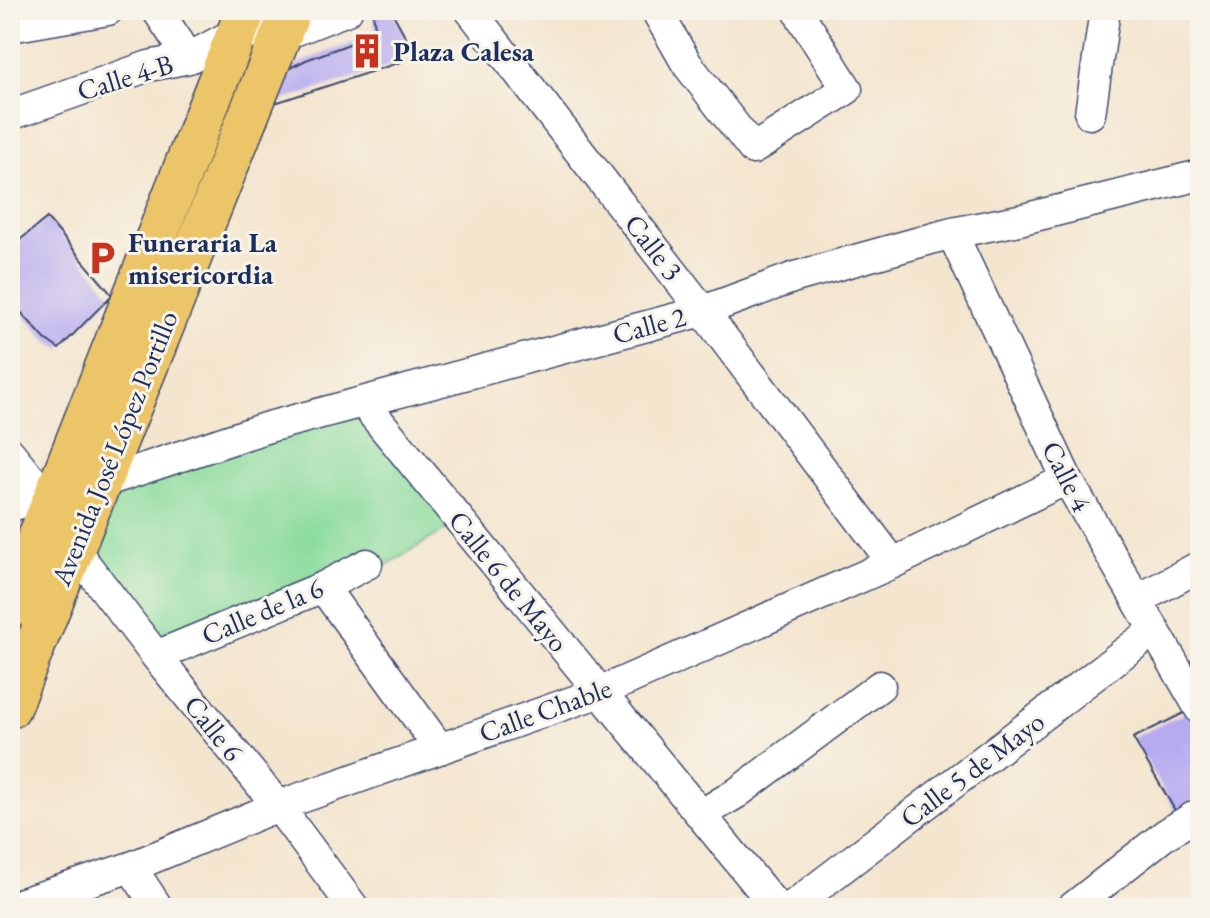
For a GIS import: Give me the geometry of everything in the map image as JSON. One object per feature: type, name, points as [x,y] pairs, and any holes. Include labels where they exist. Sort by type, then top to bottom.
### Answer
[{"type":"main road","name":"Avenida José López Portillo","points":[[10,608],[48,501],[241,21]]},
{"type":"main road","name":"Avenida José López Portillo","points":[[10,708],[286,23]]},
{"type":"street","points":[[10,27],[108,10]]},
{"type":"street","points":[[157,10],[189,58]]},
{"type":"street","points":[[241,21],[286,23],[347,10]]},
{"type":"street","name":"Calle 3","points":[[470,10],[893,563]]},
{"type":"street","points":[[656,10],[687,64],[753,149],[847,89],[800,15]]},
{"type":"street","points":[[1090,114],[1105,10]]},
{"type":"street","name":"Calle 4-B","points":[[10,115],[149,66],[189,58],[241,21]]},
{"type":"street","name":"Calle 2","points":[[100,483],[265,428],[703,311],[795,277],[952,233],[1019,220],[1200,175]]},
{"type":"street","name":"Calle 4","points":[[952,233],[1067,479],[1200,709]]},
{"type":"street","name":"Calle 6 de Mayo","points":[[363,402],[777,908]]},
{"type":"street","name":"Calle 6","points":[[10,453],[48,501],[73,548],[278,806],[354,908]]},
{"type":"street","name":"Calle Chable","points":[[10,907],[131,867],[278,806],[600,692],[893,563],[1067,479]]},
{"type":"street","points":[[10,506],[48,501]]},
{"type":"street","name":"Calle de la 6","points":[[156,656],[323,587],[367,564]]},
{"type":"street","points":[[1137,600],[1200,566]]},
{"type":"street","points":[[323,587],[440,749]]},
{"type":"street","name":"Calle 5 de Mayo","points":[[790,908],[1154,630]]},
{"type":"street","points":[[702,814],[737,793],[880,686]]},
{"type":"street","points":[[1072,908],[1109,897],[1166,834],[1200,813]]},
{"type":"street","points":[[131,867],[158,908]]},
{"type":"green space","points":[[362,409],[452,526],[378,570],[158,654],[74,549],[101,483]]},
{"type":"building","name":"Plaza Calesa","points":[[391,10],[409,43],[401,62],[275,103],[282,72],[376,34],[373,14]]},
{"type":"building","points":[[47,218],[112,295],[59,349],[45,339],[10,300],[10,248]]},
{"type":"building","points":[[44,497],[10,574],[10,507]]},
{"type":"building","points":[[1190,710],[1200,731],[1200,795],[1176,812],[1133,738]]},
{"type":"place","name":"Plaza Calesa","points":[[367,51]]},
{"type":"place","name":"Funeraria La misericordia","points":[[102,258]]}]
